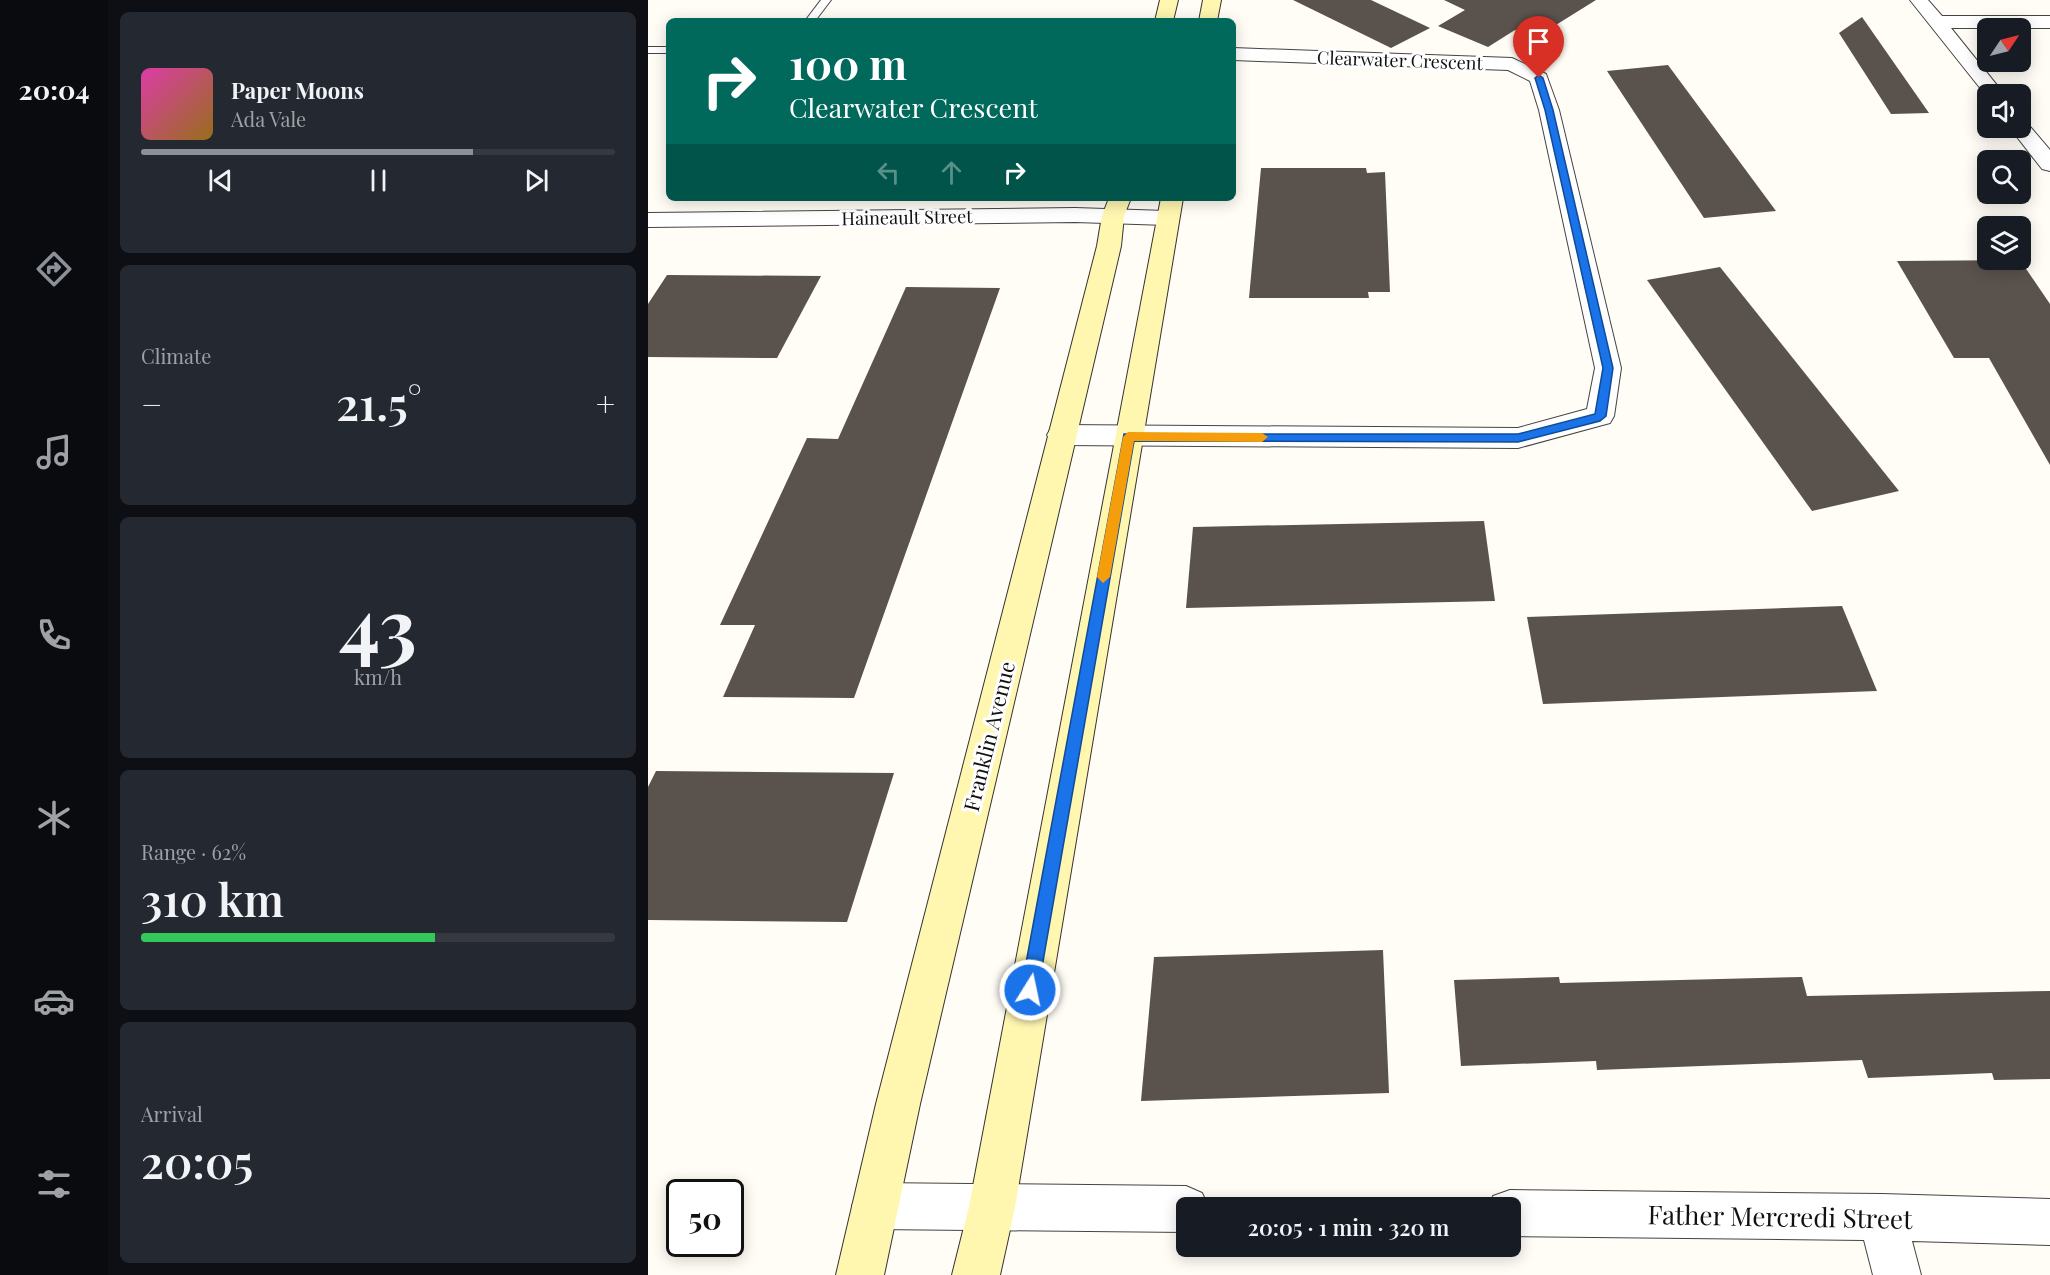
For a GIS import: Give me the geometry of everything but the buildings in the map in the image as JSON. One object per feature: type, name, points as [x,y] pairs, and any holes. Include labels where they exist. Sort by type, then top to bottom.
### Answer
[{"type":"main road","points":[[1165,18],[1169,0]]},
{"type":"main road","points":[[1209,18],[1212,0]]},
{"type":"main road","name":"Franklin Avenue","points":[[860,1275],[874,1206],[1117,207]]},
{"type":"main road","points":[[976,1275],[992,1207],[1169,208]]},
{"type":"street","points":[[1919,0],[1986,84]]},
{"type":"street","points":[[1935,22],[2050,22]]},
{"type":"street","name":"Clearwater Crescent","points":[[1061,435],[1518,438],[1600,416],[1608,368],[1549,110],[1539,78],[1512,64],[1236,54]]},
{"type":"street","points":[[2029,138],[2050,164]]},
{"type":"street","name":"Haineault Street","points":[[648,220],[1117,207],[1169,208]]},
{"type":"street","points":[[874,1206],[1176,1209]]},
{"type":"street","name":"Father Mercredi Street","points":[[1521,1213],[1882,1217],[2050,1222]]},
{"type":"street","points":[[1882,1217],[1897,1275]]},
{"type":"lane","points":[[812,18],[826,0]]},
{"type":"lane","points":[[648,50],[666,50]]},
{"type":"slow traffic","points":[[1103,577],[1128,437],[1262,437]]},
{"type":"route","points":[[1030,990],[1128,437],[1518,438],[1600,416],[1608,368],[1549,110],[1539,78]]}]
